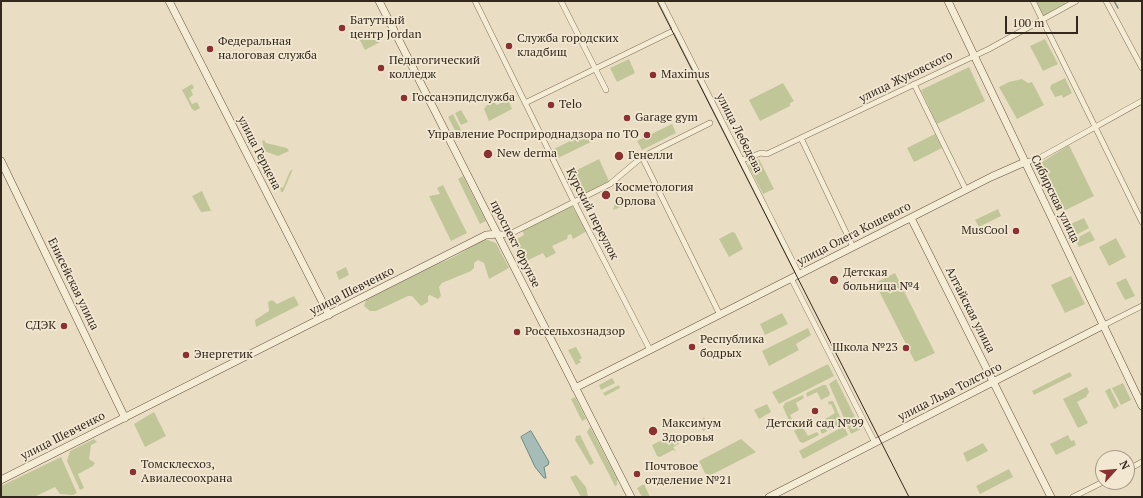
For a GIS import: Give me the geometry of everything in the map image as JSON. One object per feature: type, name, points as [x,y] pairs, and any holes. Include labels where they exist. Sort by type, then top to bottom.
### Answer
[{"type":"street","name":"улица Герцена","points":[[169,1],[329,315]]},
{"type":"street","name":"проспект Фрунзе","points":[[379,1],[630,497]]},
{"type":"street","name":"Курский переулок","points":[[476,1],[525,104],[650,350]]},
{"type":"street","points":[[561,1],[606,90]]},
{"type":"street","name":"улица Лебедева","points":[[661,1],[799,274]]},
{"type":"street","name":"Сибирская улица","points":[[948,1],[1142,406]]},
{"type":"street","points":[[1033,1],[1142,222]]},
{"type":"street","name":"улица Жуковского","points":[[742,160],[761,153],[767,154],[974,56],[1076,1]]},
{"type":"street","points":[[1106,1],[1142,68]]},
{"type":"street","points":[[525,104],[675,30]]},
{"type":"street","points":[[914,84],[966,190]]},
{"type":"street","name":"улица Олега Кошевого","points":[[575,388],[966,190],[1025,162],[1036,160],[1142,101]]},
{"type":"street","name":"улица Шевченко","points":[[1,480],[486,235],[508,235],[610,184],[642,157],[710,123]]},
{"type":"street","points":[[800,138],[853,247]]},
{"type":"street","points":[[642,157],[720,315]]},
{"type":"street","name":"Енисейская улица","points":[[1,161],[125,418]]},
{"type":"street","name":"Алтайская улица","points":[[911,218],[1051,497]]},
{"type":"street","points":[[791,278],[875,443]]},
{"type":"street","name":"улица Льва Толстого","points":[[769,497],[1142,306]]},
{"type":"street","points":[[1073,497],[1095,486]]},
{"type":"green space","points":[[1034,1],[1065,1],[1066,4],[1044,16]]},
{"type":"green space","points":[[355,31],[380,42],[365,50]]},
{"type":"green space","points":[[1045,39],[1058,64],[1043,71],[1030,46]]},
{"type":"green space","points":[[629,59],[635,73],[617,82],[610,68]]},
{"type":"green space","points":[[969,67],[985,101],[937,124],[921,90]]},
{"type":"green space","points":[[1065,78],[1072,93],[1063,98],[1062,95],[1055,97],[1050,88],[1051,85]]},
{"type":"green space","points":[[1022,79],[1028,83],[1032,82],[1044,105],[1017,119],[999,87],[1009,82]]},
{"type":"green space","points":[[783,83],[794,101],[790,103],[790,106],[760,121],[749,100]]},
{"type":"green space","points":[[192,84],[194,88],[191,90],[193,95],[189,98],[192,104],[197,102],[200,108],[195,111],[192,109],[182,90]]},
{"type":"green space","points":[[508,99],[512,109],[489,121],[484,109],[487,105],[494,102],[497,105]]},
{"type":"green space","points":[[461,110],[468,122],[461,125],[455,113]]},
{"type":"green space","points":[[453,114],[463,134],[458,136],[448,117]]},
{"type":"green space","points":[[672,124],[676,133],[642,150],[637,141]]},
{"type":"green space","points":[[586,133],[591,142],[558,158],[554,149]]},
{"type":"green space","points":[[935,134],[942,148],[914,162],[907,148]]},
{"type":"green space","points":[[264,140],[266,143],[287,148],[289,151],[278,156],[267,152],[258,156],[257,153],[263,145],[262,141]]},
{"type":"green space","points":[[1069,145],[1094,196],[1062,212],[1039,164]]},
{"type":"green space","points":[[599,159],[609,181],[578,198],[567,175]]},
{"type":"green space","points":[[759,159],[774,189],[763,194],[748,165]]},
{"type":"green space","points":[[293,169],[283,192],[281,192],[280,187],[283,188],[290,171]]},
{"type":"green space","points":[[463,176],[486,221],[480,224],[458,179]]},
{"type":"green space","points":[[443,185],[467,233],[451,241],[429,196],[440,194],[437,188]]},
{"type":"green space","points":[[202,191],[211,211],[201,212],[192,196]]},
{"type":"green space","points":[[622,199],[630,203],[613,210],[616,201]]},
{"type":"green space","points":[[572,206],[587,231],[573,239],[571,234],[568,235],[567,239],[552,246],[556,253],[546,258],[543,253],[524,262],[513,241],[524,235],[522,230]]},
{"type":"green space","points":[[998,209],[1001,216],[979,227],[975,220]]},
{"type":"green space","points":[[1084,218],[1089,228],[1074,236],[1068,225]]},
{"type":"green space","points":[[1090,231],[1095,240],[1079,247],[1075,239]]},
{"type":"green space","points":[[732,232],[735,233],[743,249],[729,257],[719,239]]},
{"type":"green space","points":[[1116,238],[1126,257],[1109,266],[1099,247]]},
{"type":"green space","points":[[485,239],[496,243],[509,268],[489,279],[484,263],[478,260],[474,263],[474,268],[471,271],[442,283],[439,287],[441,296],[438,299],[430,295],[428,296],[428,302],[421,306],[412,296],[408,296],[376,311],[370,311],[364,306],[366,300],[437,264],[450,259]]},
{"type":"green space","points":[[346,267],[349,275],[339,280],[336,272]]},
{"type":"green space","points":[[895,273],[935,353],[915,362],[875,283]]},
{"type":"green space","points":[[1071,276],[1085,304],[1065,313],[1051,285]]},
{"type":"green space","points":[[1126,278],[1135,296],[1125,300],[1116,283]]},
{"type":"green space","points":[[294,296],[299,305],[256,327],[255,320],[269,311],[268,302],[272,300],[277,304]]},
{"type":"green space","points":[[782,313],[788,324],[765,335],[760,324]]},
{"type":"green space","points":[[808,328],[811,335],[796,344],[799,350],[769,366],[762,351]]},
{"type":"green space","points":[[576,347],[582,358],[579,360],[581,362],[576,365],[568,350]]},
{"type":"green space","points":[[828,364],[834,376],[779,404],[772,392]]},
{"type":"green space","points":[[1070,372],[1072,376],[1034,395],[1032,391]]},
{"type":"green space","points":[[612,378],[615,383],[601,390],[599,385]]},
{"type":"green space","points":[[836,379],[861,429],[851,434],[829,384]]},
{"type":"green space","points":[[1123,383],[1131,400],[1121,405],[1112,388]]},
{"type":"green space","points":[[619,385],[620,388],[605,396],[603,393]]},
{"type":"green space","points":[[826,385],[830,393],[829,396],[821,400],[817,392],[807,397],[806,393]]},
{"type":"green space","points":[[1087,387],[1089,392],[1086,397],[1077,402],[1088,423],[1078,428],[1063,399]]},
{"type":"green space","points":[[1110,388],[1119,406],[1114,409],[1105,391]]},
{"type":"green space","points":[[803,395],[804,398],[796,403],[799,410],[790,415],[794,423],[803,419],[803,422],[794,426],[791,425],[783,407],[785,403]]},
{"type":"green space","points":[[575,397],[586,419],[582,421],[571,399]]},
{"type":"green space","points":[[833,401],[842,421],[841,424],[822,434],[820,430],[828,426],[825,419],[835,413],[831,404],[829,405],[828,402]]},
{"type":"green space","points":[[767,404],[771,412],[759,419],[754,410]]},
{"type":"green space","points":[[154,412],[166,436],[145,447],[134,424]]},
{"type":"green space","points":[[704,417],[709,428],[703,431],[699,424]]},
{"type":"green space","points":[[802,426],[808,436],[817,432],[819,435],[803,443],[800,442],[794,431]]},
{"type":"green space","points":[[844,426],[848,435],[803,459],[799,451]]},
{"type":"green space","points":[[590,427],[617,479],[617,485],[615,486],[587,432]]},
{"type":"green space","points":[[674,434],[679,444],[673,447],[676,451],[673,450],[660,457],[657,456],[652,445]]},
{"type":"green space","points":[[580,435],[594,463],[590,465],[575,440],[576,436]]},
{"type":"green space","points":[[1068,435],[1071,441],[1074,440],[1076,445],[1056,455],[1050,444]]},
{"type":"green space","points":[[94,439],[97,442],[91,445],[89,459],[95,463],[93,466],[78,474],[84,488],[80,490],[67,461],[70,451]]},
{"type":"green space","points":[[741,439],[756,452],[707,477],[699,461]]},
{"type":"green space","points":[[983,443],[988,451],[967,462],[963,453]]},
{"type":"green space","points":[[61,457],[77,493],[73,495],[60,494],[55,487],[34,497],[1,497],[1,486]]},
{"type":"green space","points":[[1009,469],[1013,477],[980,494],[976,486]]},
{"type":"green space","points":[[576,475],[586,487],[588,497],[581,497],[570,477]]},
{"type":"green space","points":[[644,484],[650,497],[642,497],[637,488]]},
{"type":"water","points":[[531,431],[549,462],[548,465],[544,467],[546,478],[544,478],[535,467],[521,437]]},
{"type":"waterway","points":[[1114,1],[1118,8]]},
{"type":"tram line","points":[[657,1],[909,497]]},
{"type":"place","name":"Батутный центр Jordan","points":[[342,28]]},
{"type":"place","name":"Служба городских кладбищ","points":[[509,46]]},
{"type":"place","name":"Федеральная налоговая служба","points":[[210,49]]},
{"type":"place","name":"Педагогический колледж","points":[[381,68]]},
{"type":"place","name":"Maximus","points":[[653,75]]},
{"type":"place","name":"Госсанэпидслужба","points":[[404,98]]},
{"type":"place","name":"Telo","points":[[551,105]]},
{"type":"place","name":"Garage gym","points":[[627,118]]},
{"type":"place","name":"Управление Росприроднадзора по ТО","points":[[647,135]]},
{"type":"place","name":"New derma","points":[[488,154]]},
{"type":"place","name":"Генелли","points":[[619,156]]},
{"type":"place","name":"Косметология Орлова","points":[[606,195]]},
{"type":"place","name":"MusCool","points":[[1016,231]]},
{"type":"place","name":"Детская больница №4","points":[[834,280]]},
{"type":"place","name":"СДЭК","points":[[64,326]]},
{"type":"place","name":"Россельхознадзор","points":[[517,332]]},
{"type":"place","name":"Республика бодрых","points":[[692,347]]},
{"type":"place","name":"Школа №23","points":[[906,348]]},
{"type":"place","name":"Энергетик","points":[[186,355]]},
{"type":"place","name":"Детский сад №99","points":[[815,411]]},
{"type":"place","name":"Максимум Здоровья","points":[[653,431]]},
{"type":"place","name":"Томсклесхоз, Авиалесоохрана","points":[[133,472]]},
{"type":"place","name":"Почтовое отделение №21","points":[[637,474]]}]
